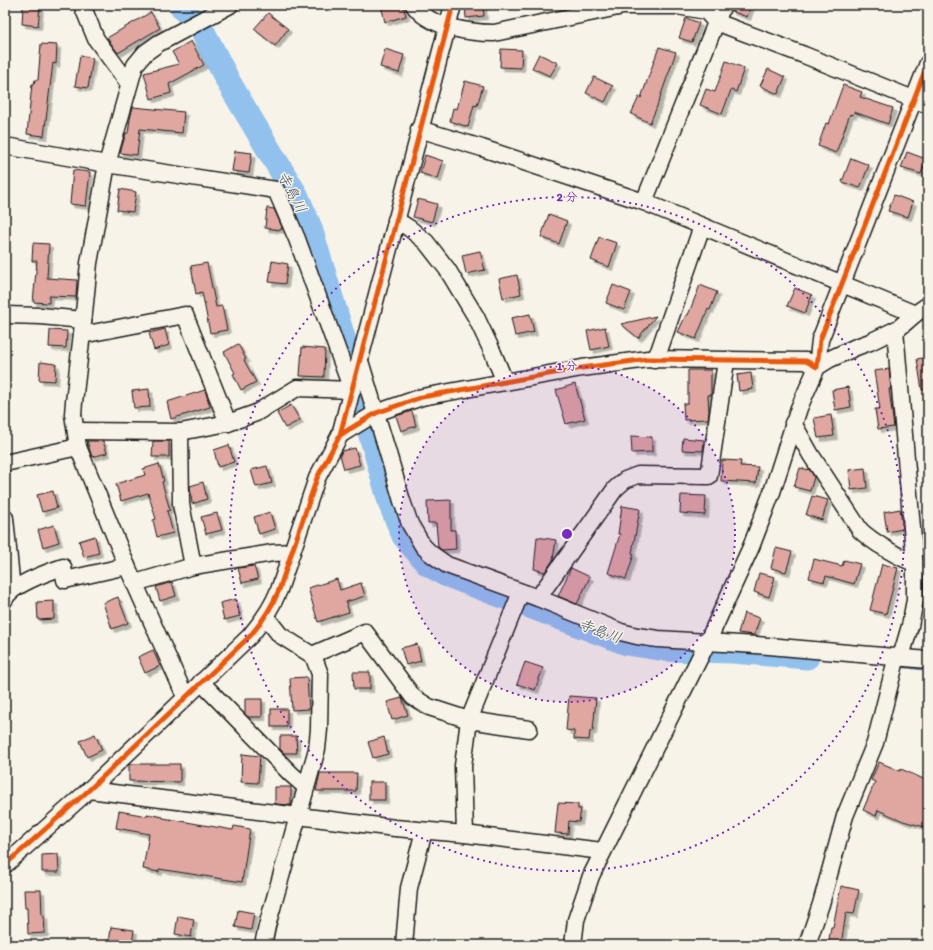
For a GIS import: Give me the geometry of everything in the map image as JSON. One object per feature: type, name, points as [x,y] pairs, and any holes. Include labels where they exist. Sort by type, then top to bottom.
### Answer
[{"type":"street","points":[[82,5],[96,39],[129,84]]},
{"type":"street","points":[[414,5],[425,17],[447,26],[476,33],[494,33],[623,6],[676,6],[706,12],[716,22],[745,32],[921,102]]},
{"type":"street","points":[[5,865],[89,790],[185,696],[250,636],[265,616],[279,590],[317,478],[340,435],[453,5]]},
{"type":"street","points":[[644,202],[723,5]]},
{"type":"street","points":[[185,696],[135,583],[78,447],[73,414],[89,263],[107,164],[135,65],[145,53],[159,43],[221,7]]},
{"type":"street","points":[[573,945],[576,920],[590,876],[704,647],[758,528],[772,492],[793,424],[808,386],[818,367],[820,340],[841,284],[921,102],[928,63]]},
{"type":"street","points":[[420,129],[644,202],[841,284],[921,310]]},
{"type":"street","points":[[5,146],[107,164],[276,190],[297,239],[352,390]]},
{"type":"street","points":[[396,220],[409,228],[426,242],[447,269],[476,318],[493,353],[504,382]]},
{"type":"street","points":[[654,360],[659,351],[702,226]]},
{"type":"street","points":[[818,367],[837,356],[895,330],[921,310]]},
{"type":"street","points":[[5,315],[41,316],[83,328],[185,315],[228,423]]},
{"type":"street","points":[[807,945],[821,904],[845,816],[875,743],[897,661],[910,626],[916,600],[915,563],[895,330]]},
{"type":"street","points":[[340,435],[376,413],[422,397],[582,368],[648,359],[806,361],[818,367]]},
{"type":"street","points":[[360,361],[410,524],[423,546],[447,566],[518,598],[538,598],[621,632],[637,636],[704,647],[756,645],[897,661],[928,660]]},
{"type":"street","points":[[538,598],[615,489],[625,480],[638,476],[709,476],[726,361]]},
{"type":"street","points":[[76,431],[180,432],[228,423],[256,413],[297,388],[352,390]]},
{"type":"street","points":[[793,424],[810,455],[860,530],[868,537],[905,560],[915,563]]},
{"type":"street","points":[[180,432],[181,504],[193,566]]},
{"type":"street","points":[[5,463],[78,447]]},
{"type":"street","points":[[5,518],[8,595]]},
{"type":"street","points":[[135,583],[193,566],[266,554],[292,552]]},
{"type":"street","points":[[8,595],[27,581],[63,567],[65,580],[128,566]]},
{"type":"street","points":[[465,834],[463,766],[469,720],[518,598]]},
{"type":"street","points":[[263,945],[267,926],[316,755],[319,729],[320,674],[314,658],[280,635],[265,616]]},
{"type":"street","points":[[312,656],[365,632],[413,696],[429,707],[469,720],[529,729]]},
{"type":"street","points":[[201,682],[291,774],[306,787]]},
{"type":"street","points":[[89,790],[602,851]]},
{"type":"street","points":[[404,945],[408,888],[424,830]]},
{"type":"building","points":[[381,5],[403,5],[406,16],[385,22]]},
{"type":"building","points":[[465,5],[483,5],[484,16],[466,18]]},
{"type":"building","points":[[732,5],[751,5],[747,17],[731,11]]},
{"type":"building","points":[[23,6],[40,7],[38,26],[22,24]]},
{"type":"building","points":[[151,12],[160,28],[118,53],[107,38]]},
{"type":"building","points":[[268,13],[288,29],[275,46],[254,29]]},
{"type":"building","points":[[686,18],[699,23],[692,42],[679,38]]},
{"type":"building","points":[[191,41],[204,65],[169,84],[171,93],[151,99],[144,73],[179,64],[172,52]]},
{"type":"building","points":[[41,44],[57,45],[56,64],[53,63],[44,136],[27,134],[32,84],[34,84],[35,80],[38,80]]},
{"type":"building","points":[[659,47],[676,52],[650,123],[631,114],[639,97],[641,98]]},
{"type":"building","points":[[385,49],[404,55],[399,73],[380,67]]},
{"type":"building","points":[[501,49],[522,50],[521,68],[500,67]]},
{"type":"building","points":[[539,54],[558,63],[550,76],[532,68]]},
{"type":"building","points":[[80,56],[93,58],[88,88],[75,86]]},
{"type":"building","points":[[726,61],[744,68],[736,92],[731,90],[722,114],[700,105],[706,89],[715,92]]},
{"type":"building","points":[[768,69],[785,77],[778,94],[760,86]]},
{"type":"building","points":[[594,77],[613,86],[605,102],[586,93]]},
{"type":"building","points":[[465,81],[483,86],[477,106],[474,105],[468,127],[450,121],[453,108],[457,109]]},
{"type":"building","points":[[843,85],[862,92],[860,97],[893,108],[888,124],[854,112],[853,115],[850,114],[836,153],[818,146],[826,123],[829,124]]},
{"type":"building","points":[[133,107],[184,112],[182,133],[140,129],[137,155],[120,153],[126,133],[128,133]]},
{"type":"building","points":[[235,151],[252,153],[249,173],[232,171]]},
{"type":"building","points":[[907,152],[926,159],[921,174],[901,168]]},
{"type":"building","points":[[425,155],[443,161],[438,179],[420,173]]},
{"type":"building","points":[[851,158],[869,165],[860,188],[842,182]]},
{"type":"building","points":[[73,170],[90,172],[86,206],[70,204]]},
{"type":"building","points":[[120,189],[136,192],[133,212],[117,210]]},
{"type":"building","points":[[894,195],[913,202],[908,217],[888,211]]},
{"type":"building","points":[[418,199],[437,204],[432,222],[413,217]]},
{"type":"building","points":[[267,208],[274,209],[282,227],[281,230],[265,228]]},
{"type":"building","points":[[549,214],[567,221],[559,244],[541,237]]},
{"type":"building","points":[[599,237],[617,243],[609,267],[591,260]]},
{"type":"building","points":[[33,243],[49,244],[47,278],[77,280],[76,297],[49,296],[49,303],[33,302],[37,261],[32,261]]},
{"type":"building","points":[[480,251],[485,270],[466,274],[462,255]]},
{"type":"building","points":[[272,261],[288,264],[285,284],[269,282]]},
{"type":"building","points":[[207,263],[216,307],[222,306],[227,330],[210,333],[202,292],[196,294],[191,266]]},
{"type":"building","points":[[517,275],[521,294],[503,298],[499,279]]},
{"type":"building","points":[[613,285],[631,292],[624,310],[606,303]]},
{"type":"building","points":[[700,285],[717,292],[710,310],[708,309],[696,339],[678,332],[686,315],[688,315]]},
{"type":"building","points":[[795,288],[812,295],[805,313],[787,306]]},
{"type":"building","points":[[530,314],[534,332],[515,336],[511,318]]},
{"type":"building","points":[[656,316],[638,338],[621,324]]},
{"type":"building","points":[[605,327],[609,346],[591,350],[587,331]]},
{"type":"building","points":[[165,329],[169,345],[154,350],[149,333]]},
{"type":"building","points":[[50,330],[67,331],[66,348],[49,347]]},
{"type":"building","points":[[238,344],[246,359],[244,360],[256,382],[241,390],[233,374],[235,373],[224,352]]},
{"type":"building","points":[[302,347],[325,349],[324,377],[300,376]]},
{"type":"building","points":[[928,357],[928,389],[922,390],[917,359]]},
{"type":"building","points":[[40,362],[56,364],[55,381],[39,380]]},
{"type":"building","points":[[889,369],[891,389],[889,389],[894,427],[878,429],[875,409],[880,409],[874,371]]},
{"type":"building","points":[[688,370],[711,370],[711,395],[708,395],[708,419],[684,420],[683,404],[688,404]]},
{"type":"building","points":[[751,373],[753,389],[739,391],[737,375]]},
{"type":"building","points":[[575,384],[585,419],[566,424],[556,390]]},
{"type":"building","points":[[848,387],[851,407],[835,410],[832,390]]},
{"type":"building","points":[[149,389],[150,407],[134,408],[132,391]]},
{"type":"building","points":[[205,390],[210,407],[171,419],[167,402]]},
{"type":"building","points":[[291,405],[300,420],[285,428],[277,413]]},
{"type":"building","points":[[412,411],[416,426],[401,431],[396,416]]},
{"type":"building","points":[[831,415],[834,436],[818,438],[814,418]]},
{"type":"building","points":[[631,436],[652,437],[652,452],[632,453]]},
{"type":"building","points":[[683,438],[704,440],[703,451],[682,450]]},
{"type":"building","points":[[87,441],[103,441],[107,453],[92,457]]},
{"type":"building","points":[[153,441],[169,441],[169,457],[152,457]]},
{"type":"building","points":[[229,445],[234,462],[218,467],[214,450]]},
{"type":"building","points":[[355,448],[360,465],[344,469],[340,455],[342,451]]},
{"type":"building","points":[[722,460],[741,461],[740,466],[758,467],[756,483],[721,481]]},
{"type":"building","points":[[159,464],[164,481],[162,482],[170,510],[167,511],[173,533],[157,537],[153,520],[156,519],[148,493],[121,501],[116,484],[145,475],[143,469]]},
{"type":"building","points":[[267,466],[272,483],[256,487],[251,470]]},
{"type":"building","points":[[800,468],[810,470],[814,477],[810,491],[794,487]]},
{"type":"building","points":[[865,468],[867,488],[851,490],[849,470]]},
{"type":"building","points":[[203,482],[207,499],[192,504],[190,486]]},
{"type":"building","points":[[53,491],[57,508],[42,512],[37,495]]},
{"type":"building","points":[[681,495],[706,496],[705,515],[680,513]]},
{"type":"building","points":[[812,496],[828,500],[822,520],[806,515]]},
{"type":"building","points":[[451,500],[451,530],[455,530],[456,549],[442,550],[438,547],[436,523],[428,523],[427,501]]},
{"type":"building","points":[[622,506],[640,509],[632,553],[634,554],[626,579],[608,573],[620,534],[618,534]]},
{"type":"building","points":[[900,509],[903,529],[887,532],[884,512]]},
{"type":"building","points":[[270,512],[275,529],[259,534],[254,517]]},
{"type":"building","points":[[217,513],[222,530],[206,534],[201,517]]},
{"type":"building","points":[[54,525],[59,542],[43,547],[38,530]]},
{"type":"building","points":[[95,536],[99,553],[84,557],[79,541]]},
{"type":"building","points":[[537,537],[556,540],[553,560],[545,572],[534,569]]},
{"type":"building","points":[[776,548],[792,552],[786,572],[771,568]]},
{"type":"building","points":[[814,559],[842,566],[844,560],[860,564],[854,584],[826,576],[824,582],[809,578]]},
{"type":"building","points":[[882,564],[898,568],[886,614],[870,610]]},
{"type":"building","points":[[254,566],[258,579],[242,583],[238,568]]},
{"type":"building","points":[[571,568],[590,577],[577,604],[558,596]]},
{"type":"building","points":[[759,573],[775,577],[769,597],[754,592]]},
{"type":"building","points":[[337,579],[340,590],[361,583],[365,596],[346,602],[349,612],[318,622],[308,588]]},
{"type":"building","points":[[172,582],[176,596],[160,601],[156,587]]},
{"type":"building","points":[[118,597],[128,623],[112,629],[103,603]]},
{"type":"building","points":[[236,599],[240,616],[224,620],[220,603]]},
{"type":"building","points":[[54,601],[54,619],[38,620],[37,602]]},
{"type":"building","points":[[744,613],[760,618],[754,635],[738,633]]},
{"type":"building","points":[[417,644],[421,661],[406,665],[401,648]]},
{"type":"building","points":[[153,650],[160,666],[145,673],[138,657]]},
{"type":"building","points":[[525,662],[543,668],[535,690],[517,684]]},
{"type":"building","points":[[353,672],[370,672],[370,689],[354,689]]},
{"type":"building","points":[[307,677],[309,709],[292,710],[290,678]]},
{"type":"building","points":[[569,696],[596,698],[593,731],[590,731],[589,740],[574,739],[574,731],[566,730]]},
{"type":"building","points":[[402,698],[408,715],[392,720],[387,702]]},
{"type":"building","points":[[245,699],[262,699],[262,717],[248,717],[245,714]]},
{"type":"building","points":[[271,709],[287,709],[287,727],[271,727]]},
{"type":"building","points":[[95,734],[102,750],[87,757],[80,741]]},
{"type":"building","points":[[280,736],[296,736],[297,753],[284,753],[280,749]]},
{"type":"building","points":[[384,737],[388,754],[373,758],[368,742]]},
{"type":"building","points":[[242,754],[260,756],[258,783],[241,782]]},
{"type":"building","points":[[879,762],[900,771],[901,769],[928,781],[928,828],[903,821],[878,810],[876,816],[863,810],[875,782],[871,780]]},
{"type":"building","points":[[130,764],[180,764],[180,782],[129,781]]},
{"type":"building","points":[[320,773],[357,773],[356,791],[316,791]]},
{"type":"building","points":[[369,782],[385,782],[385,800],[369,800]]},
{"type":"building","points":[[275,787],[291,787],[291,805],[275,804]]},
{"type":"building","points":[[558,803],[578,804],[578,809],[581,809],[579,822],[569,821],[568,834],[555,833]]},
{"type":"building","points":[[119,811],[147,816],[147,814],[233,830],[234,826],[250,829],[242,882],[159,869],[159,872],[143,869],[149,834],[116,828]]},
{"type":"building","points":[[58,854],[59,872],[42,872],[42,855]]},
{"type":"building","points":[[841,886],[859,890],[854,914],[846,913],[841,945],[828,945],[831,927],[833,927]]},
{"type":"building","points":[[24,890],[41,890],[42,916],[44,915],[45,933],[28,934],[27,908],[25,908]]},
{"type":"building","points":[[238,910],[254,913],[251,930],[235,927]]},
{"type":"building","points":[[178,916],[194,919],[191,937],[175,934]]},
{"type":"building","points":[[111,927],[134,930],[132,945],[109,944]]},
{"type":"waterway","name":"寺島川","points":[[181,5],[191,18]]},
{"type":"waterway","name":"寺島川","points":[[204,34],[229,83],[297,197],[310,228],[351,364]]},
{"type":"waterway","name":"寺島川","points":[[358,389],[364,407]]},
{"type":"waterway","name":"寺島川","points":[[370,432],[391,505],[404,536],[427,563],[445,574],[627,643],[665,649],[733,651],[807,657]]},
{"type":"waterway","name":"寺島川","points":[[903,666],[928,669]]},
{"type":"cycle path","points":[[5,865],[89,790],[250,636],[263,620],[273,602],[279,590],[317,478],[340,435],[453,5]]},
{"type":"cycle path","points":[[340,435],[376,413],[422,397],[582,368],[648,359],[806,361],[817,367],[820,340],[928,63]]}]
